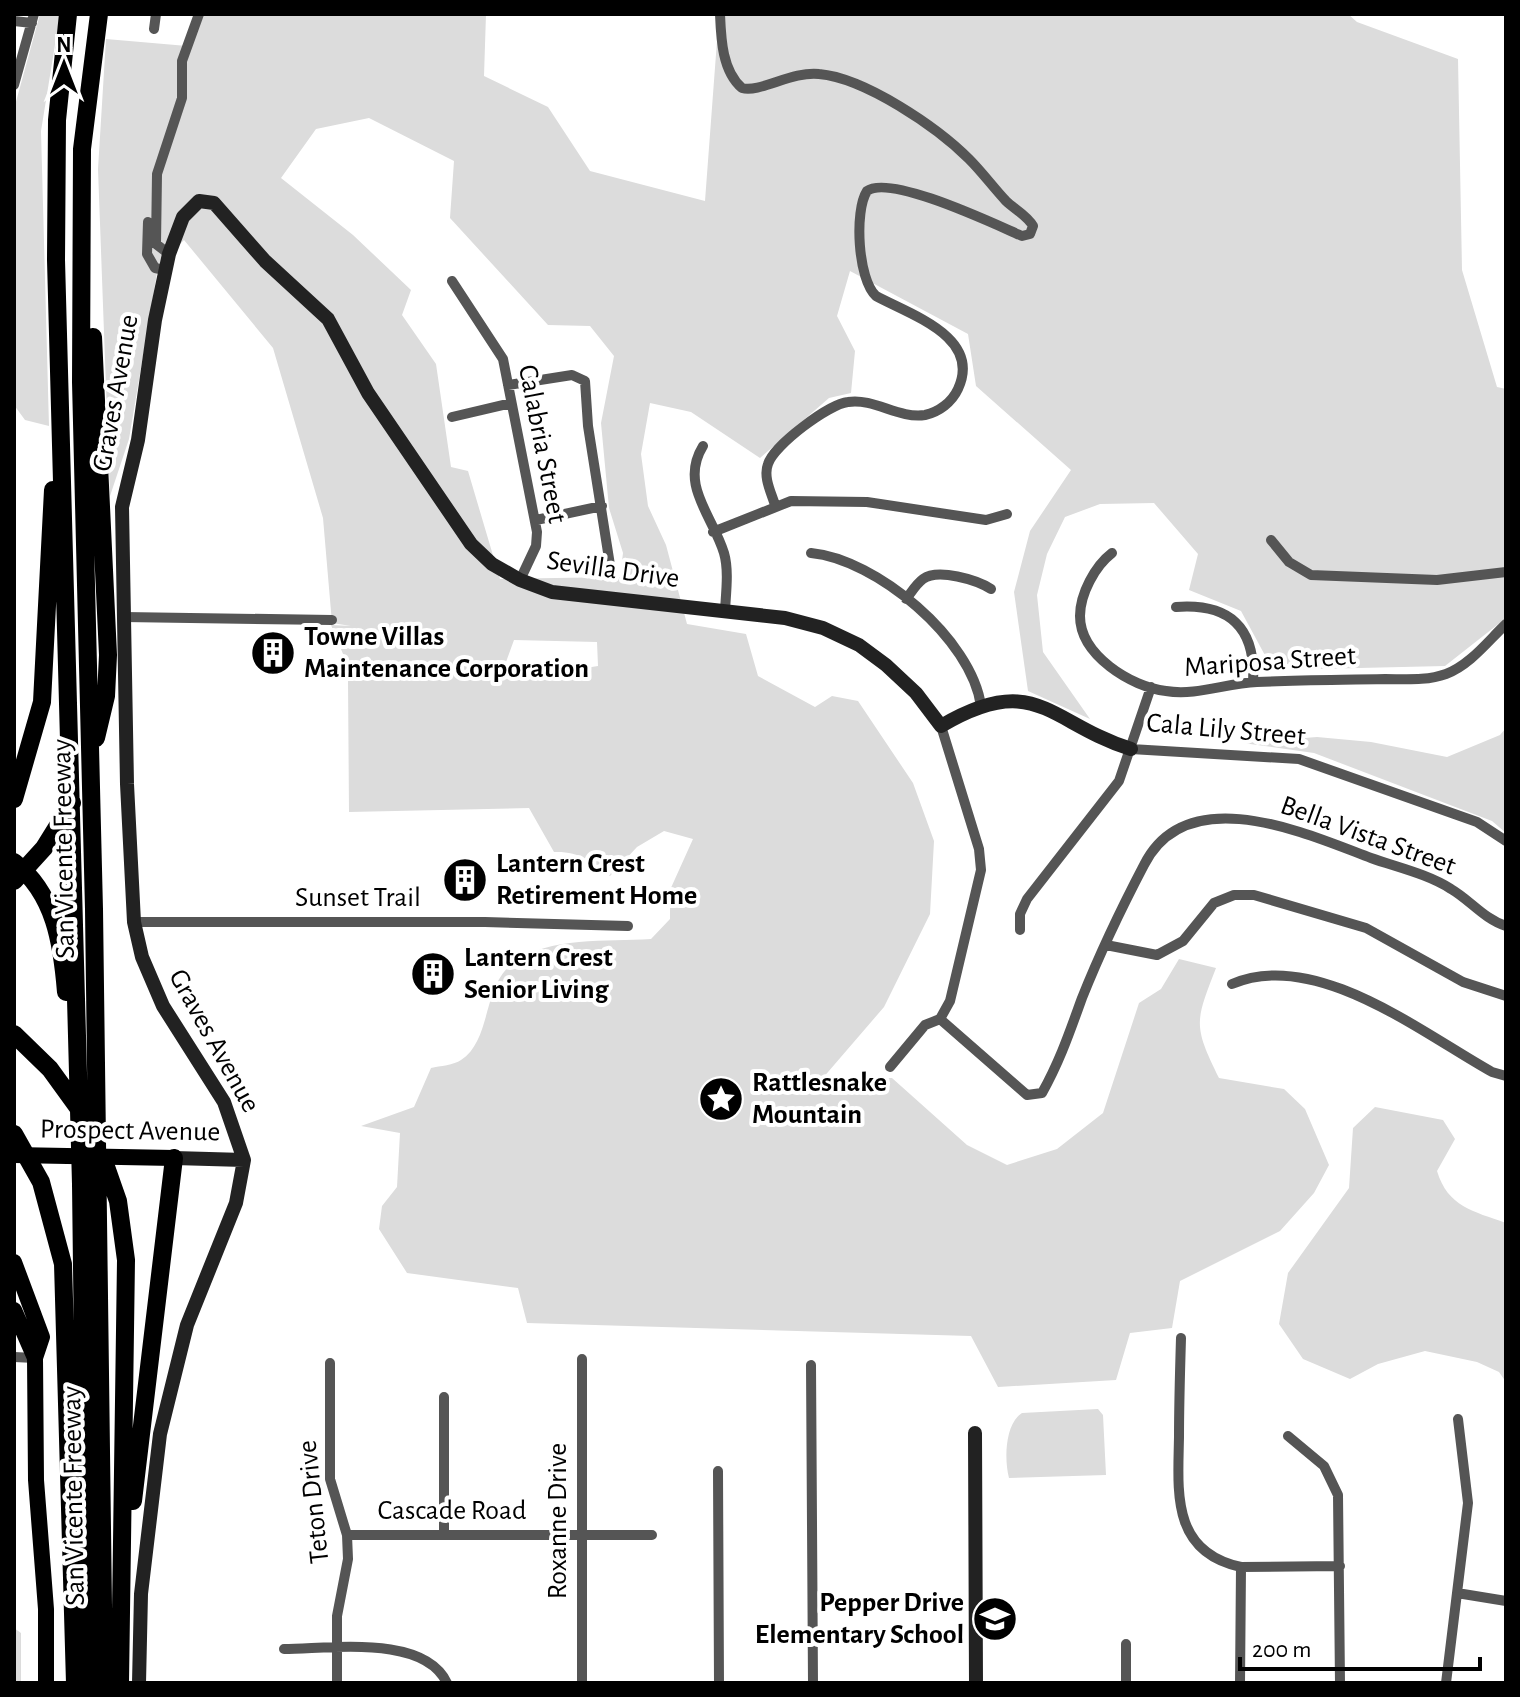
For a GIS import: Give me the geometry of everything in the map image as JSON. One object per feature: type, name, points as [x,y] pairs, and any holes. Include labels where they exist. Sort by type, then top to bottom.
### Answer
[{"type":"highway","name":"San Vicente Freeway","points":[[68,14],[57,120],[55,187],[81,1184],[87,1683]]},
{"type":"highway","name":"San Vicente Freeway","points":[[99,14],[82,149],[81,382],[94,909],[104,1683]]},
{"type":"highway","points":[[14,881],[66,816],[92,755],[106,696],[107,606],[82,149]]},
{"type":"highway","points":[[14,799],[42,702],[54,450],[61,417]]},
{"type":"highway","points":[[14,862],[42,892],[61,940],[81,1184]]},
{"type":"highway","points":[[14,1034],[50,1069],[74,1099],[96,1137],[118,1201],[127,1297],[120,1683]]},
{"type":"highway","points":[[14,1134],[41,1182],[58,1236],[63,1264],[75,1683]]},
{"type":"highway","points":[[121,1567],[128,1547],[174,1158]]},
{"type":"main road","name":"Prospect Avenue","points":[[14,1155],[174,1158]]},
{"type":"main road","points":[[14,1262],[42,1337],[35,1358],[46,1683]]},
{"type":"main road","points":[[14,1310],[35,1358]]},
{"type":"street","points":[[154,29],[156,14]]},
{"type":"street","points":[[169,254],[156,244],[154,205],[157,174],[182,98],[182,61],[199,14]]},
{"type":"street","points":[[720,14],[723,51],[739,86],[753,90],[804,73],[830,75],[855,84],[894,104],[967,157],[1008,203],[1030,221],[1033,229],[1022,236],[953,207],[883,186],[870,189],[861,203],[861,270],[865,283],[876,296],[951,338],[962,358],[959,387],[953,399],[929,414],[898,414],[850,401],[822,413],[771,457],[766,474],[775,505]]},
{"type":"street","points":[[14,21],[33,19],[17,64],[14,85]]},
{"type":"street","name":"Sevilla Drive","points":[[165,270],[176,233],[192,206],[199,201],[214,203],[265,261],[328,319],[368,393],[471,544],[492,564],[520,580],[552,592],[725,610],[823,628],[859,645],[916,693],[941,726],[979,849],[981,870],[950,1001],[940,1019]]},
{"type":"street","points":[[154,205],[148,227],[147,254],[155,268],[165,270]]},
{"type":"street","name":"Graves Avenue","points":[[139,1683],[142,1581],[160,1434],[187,1325],[236,1203],[244,1160],[224,1102],[151,984],[134,922],[127,784],[122,507],[138,440],[165,270]]},
{"type":"street","name":"Calabria Street","points":[[452,281],[503,359],[536,520],[536,546],[520,580]]},
{"type":"street","points":[[508,385],[572,375],[585,381],[588,426],[610,565]]},
{"type":"street","points":[[452,417],[511,403]]},
{"type":"street","points":[[703,446],[695,459],[694,484],[724,552],[725,610]]},
{"type":"street","points":[[713,532],[791,501],[867,502],[986,520],[1007,514]]},
{"type":"street","points":[[536,520],[602,506]]},
{"type":"street","points":[[1271,540],[1289,562],[1311,575],[1437,580],[1506,572]]},
{"type":"street","points":[[811,553],[829,555],[857,566],[929,618],[960,653],[980,693],[981,706]]},
{"type":"street","name":"Mariposa Street","points":[[1112,553],[1099,563],[1084,596],[1080,611],[1083,634],[1100,658],[1151,687],[1187,693],[1253,682],[1434,677],[1462,665],[1506,624]]},
{"type":"street","points":[[906,599],[924,577],[935,575],[979,581],[991,589]]},
{"type":"street","points":[[1176,607],[1199,606],[1233,619],[1250,648],[1253,682]]},
{"type":"street","points":[[124,617],[332,620]]},
{"type":"street","points":[[1020,930],[1020,914],[1027,899],[1119,781],[1151,687]]},
{"type":"street","name":"Cala Lily Street","points":[[941,726],[981,706],[1010,702],[1040,706],[1131,749],[1145,752],[1267,754],[1299,759],[1441,807],[1477,822],[1506,841]]},
{"type":"street","name":"Bella Vista Street","points":[[940,1019],[1027,1095],[1042,1093],[1064,1053],[1083,997],[1145,861],[1157,847],[1188,825],[1224,818],[1275,823],[1449,887],[1506,926]]},
{"type":"street","points":[[1106,945],[1157,955],[1183,941],[1214,903],[1234,895],[1254,895],[1366,928],[1463,982],[1506,996]]},
{"type":"street","name":"Sunset Trail","points":[[134,922],[485,922],[628,926]]},
{"type":"street","points":[[1232,984],[1250,976],[1335,986],[1373,1003],[1492,1072],[1506,1076]]},
{"type":"street","points":[[890,1067],[925,1025],[940,1019]]},
{"type":"street","name":"Prospect Avenue","points":[[174,1158],[244,1160]]},
{"type":"street","points":[[1181,1338],[1179,1510],[1186,1527],[1203,1548],[1225,1563],[1241,1567],[1340,1566]]},
{"type":"street","points":[[14,1357],[35,1358]]},
{"type":"street","name":"Roxanne Drive","points":[[582,1359],[582,1683]]},
{"type":"street","name":"Teton Drive","points":[[330,1363],[330,1479],[347,1535],[348,1559],[337,1616],[337,1683]]},
{"type":"street","points":[[811,1365],[813,1683]]},
{"type":"street","points":[[444,1397],[444,1534]]},
{"type":"street","points":[[1446,1683],[1468,1492],[1458,1419]]},
{"type":"street","points":[[975,1433],[976,1683]]},
{"type":"street","points":[[1288,1436],[1319,1460],[1334,1483],[1340,1509],[1340,1683]]},
{"type":"street","points":[[718,1471],[719,1683]]},
{"type":"street","name":"Cascade Road","points":[[347,1535],[652,1535]]},
{"type":"street","points":[[1240,1683],[1241,1567]]},
{"type":"street","points":[[1457,1593],[1506,1601]]},
{"type":"street","points":[[1126,1644],[1126,1683]]},
{"type":"street","points":[[284,1649],[401,1650],[429,1661],[447,1683]]},
{"type":"shaded area","points":[[40,14],[60,14],[41,131],[49,426],[25,420],[14,405],[14,109]]},
{"type":"shaded area","points":[[199,14],[486,14],[484,76],[548,107],[590,171],[705,201],[719,14],[1348,14],[1357,22],[1458,59],[1462,270],[1497,387],[1506,389],[1506,618],[1445,666],[1273,670],[1241,611],[1189,590],[1198,554],[1154,503],[1100,504],[1065,517],[1047,554],[1037,595],[1043,652],[1090,719],[1028,691],[1014,592],[1030,531],[1071,470],[976,386],[968,334],[850,271],[837,316],[855,351],[851,393],[829,398],[760,458],[691,412],[650,403],[641,454],[648,506],[666,545],[687,624],[746,634],[758,676],[815,707],[832,696],[858,701],[913,783],[934,841],[930,914],[884,1007],[822,1079],[892,1078],[967,1145],[1007,1165],[1057,1149],[1103,1113],[1139,1003],[1161,989],[1179,959],[1216,968],[1200,1023],[1205,1046],[1219,1078],[1284,1089],[1305,1109],[1329,1165],[1314,1193],[1280,1231],[1180,1281],[1172,1328],[1130,1333],[1116,1380],[998,1387],[971,1336],[527,1323],[518,1288],[407,1273],[379,1229],[382,1206],[397,1187],[400,1133],[361,1126],[414,1107],[431,1068],[458,1062],[471,1051],[483,1027],[496,985],[513,963],[528,954],[561,944],[651,939],[670,919],[670,890],[693,839],[664,831],[637,847],[610,876],[585,858],[554,852],[529,808],[349,812],[348,681],[353,678],[331,625],[351,626],[332,623],[323,518],[273,348],[184,240],[158,267],[129,439],[110,496],[98,169],[106,39],[187,46]],"holes":[[[369,118],[454,161],[450,218],[548,325],[590,326],[614,356],[601,423],[609,508],[623,553],[620,577],[500,579],[468,471],[451,467],[436,364],[402,315],[411,290],[353,235],[281,178],[316,129]],[[514,640],[597,642],[598,666],[522,678],[506,662]]]},
{"type":"shaded area","points":[[1506,728],[1506,833],[1492,821],[1314,753],[1243,743],[1317,737],[1371,742],[1447,757],[1500,735]]},
{"type":"shaded area","points":[[1375,1107],[1443,1120],[1455,1139],[1437,1171],[1448,1193],[1463,1206],[1506,1223],[1506,1382],[1499,1372],[1477,1362],[1425,1351],[1378,1364],[1350,1379],[1303,1359],[1279,1324],[1288,1273],[1349,1188],[1353,1128]]},
{"type":"shaded area","points":[[1098,1409],[1103,1415],[1106,1475],[1009,1478],[1007,1442],[1012,1425],[1022,1413]]},
{"type":"shaded area","points":[[14,1628],[21,1633],[21,1683],[14,1683]]},
{"type":"place","name":"Towne Villas Maintenance Corporation","points":[[273,653]]},
{"type":"place","name":"Lantern Crest Retirement Home","points":[[465,880]]},
{"type":"place","name":"Lantern Crest Senior Living","points":[[433,974]]},
{"type":"place","name":"Rattlesnake Mountain","points":[[721,1099]]},
{"type":"place","name":"Pepper Drive Elementary School","points":[[995,1619]]}]
